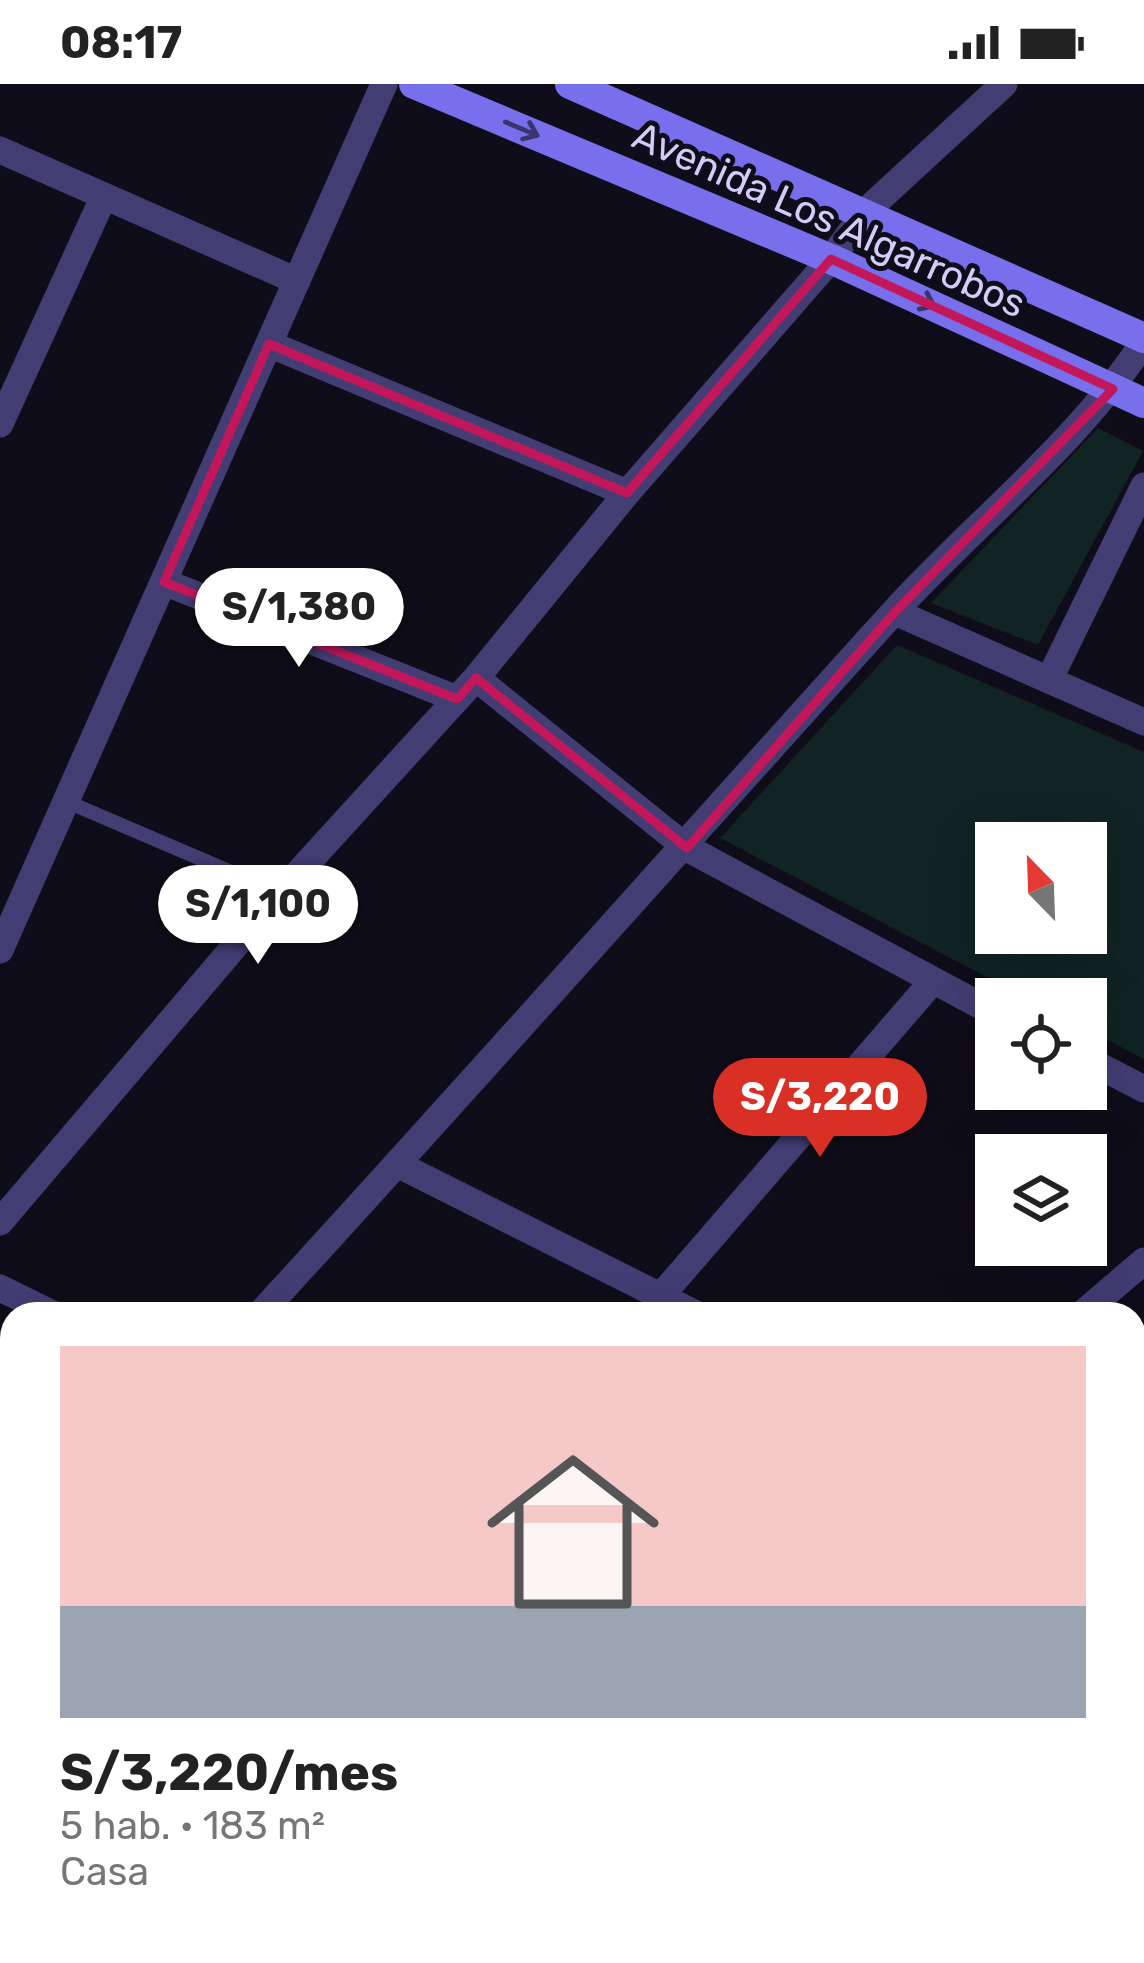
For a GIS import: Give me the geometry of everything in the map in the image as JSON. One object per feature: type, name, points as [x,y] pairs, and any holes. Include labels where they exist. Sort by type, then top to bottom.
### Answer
[{"type":"street","points":[[0,950],[384,84]]},
{"type":"street","name":"Avenida Los Algarrobos","points":[[414,84],[831,259],[1144,403]]},
{"type":"street","name":"Avenida Los Algarrobos","points":[[570,84],[866,211],[1144,340]]},
{"type":"street","points":[[0,1222],[280,892],[476,677],[627,493],[831,259],[866,211],[1004,84]]},
{"type":"street","points":[[0,150],[297,281]]},
{"type":"street","points":[[0,424],[104,196]]},
{"type":"street","points":[[271,1302],[687,848],[895,612],[1113,389],[1144,340]]},
{"type":"street","points":[[269,344],[627,493]]},
{"type":"street","points":[[1049,680],[1144,486]]},
{"type":"street","points":[[164,582],[457,699]]},
{"type":"street","points":[[895,612],[1144,722]]},
{"type":"street","points":[[476,677],[687,848],[975,1004]]},
{"type":"street","points":[[660,1297],[932,982]]},
{"type":"street","points":[[1107,1070],[1144,1089]]},
{"type":"street","points":[[397,1164],[671,1302]]},
{"type":"street","points":[[1096,1302],[1144,1261]]},
{"type":"street","points":[[0,1288],[29,1302]]},
{"type":"lane","points":[[63,800],[280,892]]},
{"type":"highlighted area","points":[[831,259],[1113,389],[895,612],[687,848],[476,678],[457,699],[164,582],[269,344],[627,493]]},
{"type":"shaded area","points":[[1098,428],[1143,451],[1038,645],[931,603]]},
{"type":"shaded area","points":[[897,645],[1144,752],[1144,1059],[1107,1040],[1107,978],[989,978],[720,838]]}]
